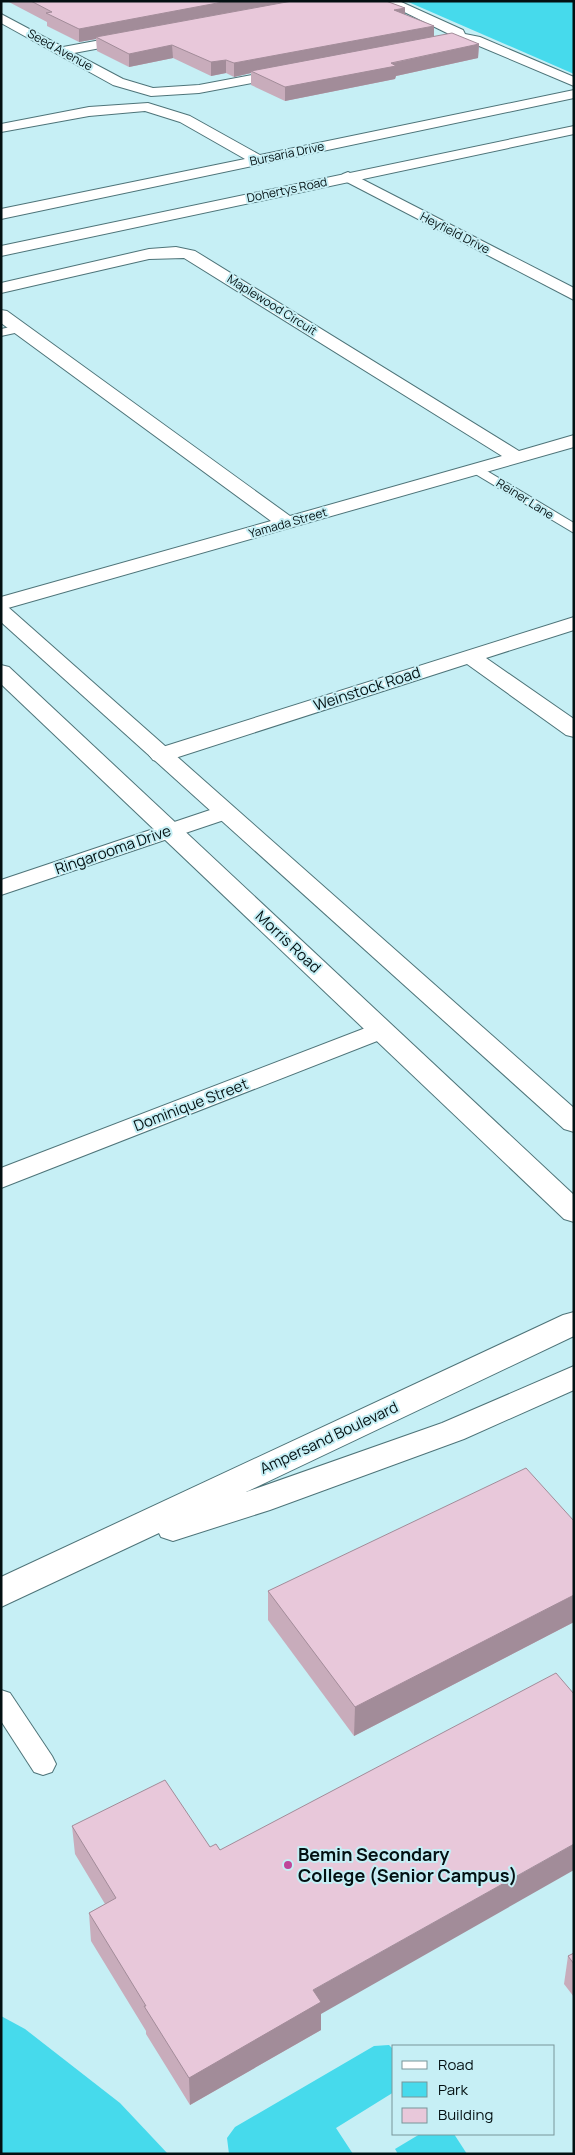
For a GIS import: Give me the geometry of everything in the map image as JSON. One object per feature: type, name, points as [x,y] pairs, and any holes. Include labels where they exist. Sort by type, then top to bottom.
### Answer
[{"type":"street","points":[[388,1],[453,30],[458,33],[458,36]]},
{"type":"street","name":"Seed Avenue","points":[[1,18],[118,82],[153,92]]},
{"type":"street","points":[[61,51],[141,36]]},
{"type":"street","points":[[407,49],[446,42],[458,36],[475,40],[574,82]]},
{"type":"street","points":[[86,111],[140,92],[205,88],[302,70]]},
{"type":"street","name":"Seed Avenue","points":[[118,82],[127,97]]},
{"type":"street","points":[[1,128],[86,111],[121,107],[158,106],[205,88]]},
{"type":"street","points":[[153,92],[171,96],[176,112],[185,119],[258,160]]},
{"type":"street","name":"Bursaria Drive","points":[[1,214],[574,94]]},
{"type":"street","points":[[127,97],[127,102],[185,119]]},
{"type":"street","name":"Dohertys Road","points":[[97,216],[342,174],[574,129]]},
{"type":"street","name":"Dohertys Road","points":[[1,251],[342,174]]},
{"type":"street","name":"Heyfield Drive","points":[[342,174],[574,295]]},
{"type":"street","name":"Maplewood Circuit","points":[[1,288],[149,254],[169,252],[189,254],[517,458]]},
{"type":"street","points":[[1,315],[287,523]]},
{"type":"street","name":"Yamada Street","points":[[1,604],[574,441]]},
{"type":"street","points":[[1,611],[574,1123]]},
{"type":"street","name":"Weinstock Road","points":[[161,755],[574,623]]},
{"type":"street","points":[[470,656],[574,730]]},
{"type":"street","name":"Morris Road","points":[[2,673],[574,1212]]},
{"type":"street","name":"Ringarooma Drive","points":[[1,888],[225,812]]},
{"type":"street","name":"Dominique Street","points":[[1,1179],[381,1030]]},
{"type":"street","name":"Ampersand Boulevard","points":[[1,1593],[574,1323]]},
{"type":"street","name":"Ampersand Boulevard","points":[[84,1555],[258,1501],[444,1434],[574,1377]]},
{"type":"lane","points":[[1,333],[20,329]]},
{"type":"lane","name":"Reiner Lane","points":[[477,469],[574,529]]},
{"type":"lane","points":[[1,1700],[43,1764]]},
{"type":"green space","points":[[406,1],[574,1],[574,74]]},
{"type":"green space","points":[[1,2016],[25,2029],[120,2103],[168,2154],[1,2154]]},
{"type":"green space","points":[[389,2045],[392,2048],[392,2093],[336,2128],[353,2154],[229,2154],[227,2138],[235,2127],[374,2046]]},
{"type":"green space","points":[[418,2135],[455,2135],[467,2154],[398,2154],[395,2149]]},
{"type":"building","points":[[31,1],[228,1],[79,29],[46,13],[52,12]]},
{"type":"building","points":[[292,1],[386,1],[405,8],[394,10],[434,26],[234,63],[226,60],[211,62],[172,45],[129,54],[96,37]]},
{"type":"building","points":[[452,33],[479,44],[391,63],[396,66],[285,87],[251,71]]},
{"type":"building","points":[[526,1468],[574,1521],[574,1595],[355,1707],[268,1591]]},
{"type":"building","points":[[556,1673],[574,1694],[574,1844],[313,1990],[321,2002],[189,2078],[89,1913],[116,1898],[72,1826],[165,1780],[210,1847],[216,1844],[220,1850]]},
{"type":"building","points":[[574,1953],[574,1964],[568,1956]]},
{"type":"place","name":"Bemin Secondary College (Senior Campus)","points":[[288,1865]]}]
